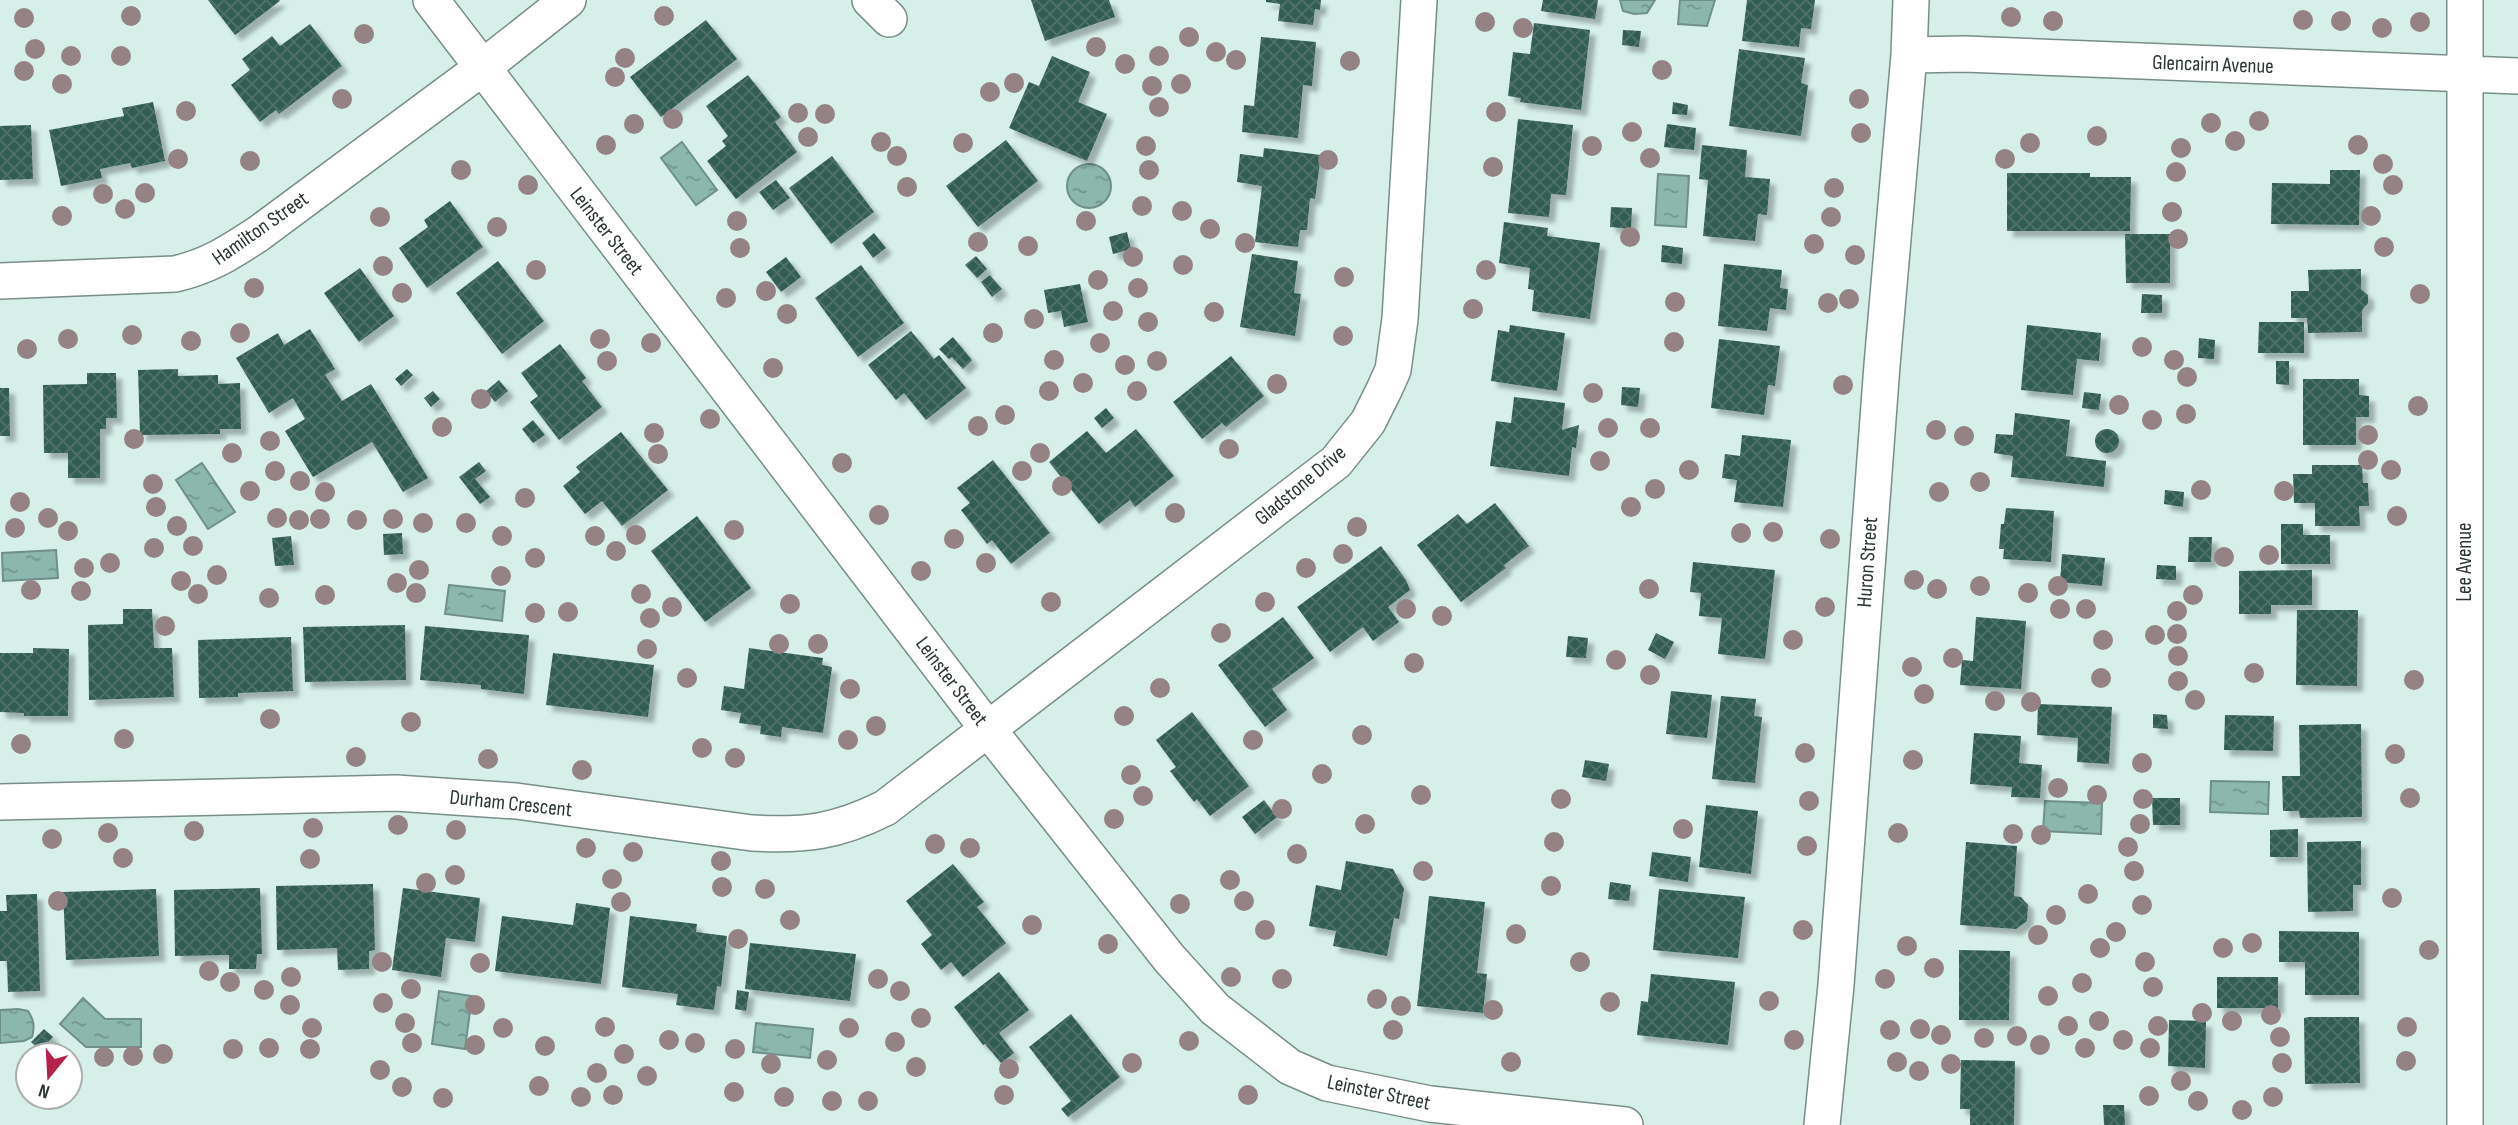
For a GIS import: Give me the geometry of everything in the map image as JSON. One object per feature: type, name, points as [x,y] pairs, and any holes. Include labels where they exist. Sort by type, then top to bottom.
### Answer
[{"type":"street","name":"Leinster Street","points":[[431,0],[987,728],[1171,960],[1214,1009],[1290,1067],[1326,1083],[1430,1104],[1625,1125]]},
{"type":"street","name":"Hamilton Street","points":[[0,281],[174,274],[210,264],[258,234],[482,68],[568,0]]},
{"type":"street","name":"Gladstone Drive","points":[[987,728],[1336,462],[1368,422],[1393,370],[1399,319],[1419,0]]},
{"type":"street","name":"Huron Street","points":[[1822,1125],[1836,985],[1881,377],[1909,55],[1911,0]]},
{"type":"street","name":"Lee Avenue","points":[[2465,0],[2465,1125]]},
{"type":"street","name":"Glencairn Avenue","points":[[1909,55],[1990,55],[2518,76]]},
{"type":"street","name":"Durham Crescent","points":[[0,802],[397,793],[516,801],[752,833],[786,835],[825,831],[855,823],[885,808],[987,728]]},
{"type":"water","points":[[1620,0],[1655,0],[1647,13],[1634,14],[1623,11]]},
{"type":"water","points":[[1680,0],[1715,0],[1707,26],[1678,24]]},
{"type":"water","points":[[682,142],[717,190],[696,205],[661,158]]},
{"type":"water","points":[[1089,164],[1105,170],[1111,186],[1105,202],[1089,208],[1073,202],[1067,186],[1073,170]]},
{"type":"water","points":[[1658,174],[1689,176],[1686,227],[1655,225]]},
{"type":"water","points":[[202,463],[235,512],[208,529],[176,480]]},
{"type":"water","points":[[56,550],[58,578],[3,581],[2,553]]},
{"type":"water","points":[[449,585],[505,591],[502,621],[445,614]]},
{"type":"water","points":[[2211,781],[2269,782],[2268,814],[2210,812]]},
{"type":"water","points":[[2045,801],[2102,803],[2101,834],[2043,831]]},
{"type":"water","points":[[439,991],[472,996],[465,1049],[432,1044]]},
{"type":"water","points":[[83,998],[105,1019],[141,1019],[141,1047],[86,1047],[84,1041],[79,1041],[60,1024]]},
{"type":"water","points":[[0,1010],[28,1011],[33,1024],[32,1037],[24,1041],[0,1043]]},
{"type":"water","points":[[756,1023],[813,1029],[810,1058],[753,1052]]},
{"type":"building","points":[[208,0],[279,0],[280,1],[235,35]]},
{"type":"building","points":[[1031,0],[1109,0],[1115,17],[1045,41]]},
{"type":"building","points":[[1266,0],[1321,0],[1320,10],[1315,9],[1313,25],[1278,21],[1280,4]]},
{"type":"building","points":[[1543,0],[1598,0],[1595,19],[1541,11]]},
{"type":"building","points":[[1747,0],[1815,0],[1811,29],[1801,28],[1799,47],[1742,41]]},
{"type":"building","points":[[706,20],[737,59],[661,117],[630,77]]},
{"type":"building","points":[[1534,23],[1590,30],[1581,110],[1520,102],[1521,98],[1508,96],[1513,52],[1530,54]]},
{"type":"building","points":[[310,24],[342,66],[279,114],[276,110],[260,122],[231,85],[250,70],[242,59],[272,36],[280,46]]},
{"type":"building","points":[[1623,30],[1641,31],[1639,47],[1622,45]]},
{"type":"building","points":[[1261,37],[1316,42],[1312,86],[1303,85],[1298,138],[1242,132],[1244,105],[1254,106]]},
{"type":"building","points":[[1739,49],[1805,58],[1801,83],[1808,85],[1801,136],[1729,126]]},
{"type":"building","points":[[1052,56],[1090,72],[1078,102],[1107,114],[1087,161],[1009,128],[1029,82],[1039,86]]},
{"type":"building","points":[[748,75],[781,117],[775,122],[797,152],[736,199],[707,161],[726,146],[722,141],[728,136],[706,106]]},
{"type":"building","points":[[153,102],[165,161],[132,168],[130,163],[100,169],[102,178],[61,186],[49,130],[124,116],[122,108]]},
{"type":"building","points":[[1673,102],[1688,105],[1687,115],[1672,114]]},
{"type":"building","points":[[1518,119],[1573,125],[1566,195],[1551,194],[1549,217],[1508,213]]},
{"type":"building","points":[[1667,124],[1696,128],[1694,150],[1664,147]]},
{"type":"building","points":[[31,125],[33,179],[0,180],[0,126]]},
{"type":"building","points":[[1006,140],[1038,181],[978,227],[946,186]]},
{"type":"building","points":[[1702,145],[1747,150],[1745,177],[1770,179],[1767,215],[1758,214],[1755,241],[1703,236],[1708,180],[1699,179]]},
{"type":"building","points":[[1264,148],[1321,155],[1315,199],[1310,198],[1307,230],[1300,230],[1298,247],[1255,242],[1262,186],[1237,182],[1240,154],[1263,157]]},
{"type":"building","points":[[832,156],[874,212],[831,244],[789,188]]},
{"type":"building","points":[[2330,170],[2360,170],[2359,225],[2271,224],[2272,183],[2330,184]]},
{"type":"building","points":[[2007,173],[2090,173],[2090,177],[2131,177],[2130,231],[2007,231]]},
{"type":"building","points":[[776,180],[790,198],[773,210],[759,192]]},
{"type":"building","points":[[450,201],[483,247],[427,288],[399,248],[428,227],[424,220]]},
{"type":"building","points":[[1611,207],[1632,208],[1631,229],[1610,227]]},
{"type":"building","points":[[1504,222],[1548,228],[1547,236],[1600,243],[1590,319],[1532,311],[1534,290],[1528,289],[1530,268],[1499,263]]},
{"type":"building","points":[[1127,232],[1131,249],[1113,254],[1109,237]]},
{"type":"building","points":[[874,233],[886,248],[873,258],[862,243]]},
{"type":"building","points":[[2125,234],[2170,234],[2170,283],[2126,283]]},
{"type":"building","points":[[1662,245],[1683,248],[1682,264],[1661,262]]},
{"type":"building","points":[[1252,254],[1298,261],[1294,293],[1301,294],[1295,336],[1240,327]]},
{"type":"building","points":[[976,256],[987,269],[977,278],[965,265]]},
{"type":"building","points":[[786,257],[801,277],[781,292],[766,272]]},
{"type":"building","points":[[498,261],[544,321],[502,354],[456,293]]},
{"type":"building","points":[[1724,264],[1782,270],[1780,288],[1788,289],[1786,310],[1770,308],[1767,331],[1718,326]]},
{"type":"building","points":[[861,265],[904,323],[858,357],[815,298]]},
{"type":"building","points":[[360,268],[394,316],[359,342],[324,293]]},
{"type":"building","points":[[2361,269],[2361,289],[2368,295],[2368,303],[2362,310],[2362,332],[2308,333],[2307,318],[2291,318],[2291,291],[2309,291],[2308,270]]},
{"type":"building","points":[[990,275],[1002,289],[992,297],[981,282]]},
{"type":"building","points":[[1080,284],[1088,322],[1064,327],[1061,311],[1048,313],[1044,290]]},
{"type":"building","points":[[2142,294],[2162,295],[2162,313],[2141,313]]},
{"type":"building","points":[[2259,322],[2304,322],[2304,353],[2258,353]]},
{"type":"building","points":[[1510,325],[1565,333],[1557,391],[1491,381],[1498,330],[1509,332]]},
{"type":"building","points":[[2027,325],[2101,333],[2099,361],[2077,359],[2073,395],[2021,390]]},
{"type":"building","points":[[310,329],[335,369],[325,375],[342,401],[371,384],[428,478],[403,492],[372,442],[313,477],[285,431],[305,419],[293,398],[269,413],[236,358],[278,333],[284,345]]},
{"type":"building","points":[[911,331],[934,359],[939,355],[966,388],[926,420],[904,393],[896,400],[868,365]]},
{"type":"building","points":[[953,337],[972,360],[963,369],[952,357],[949,359],[939,349]]},
{"type":"building","points":[[2199,338],[2215,340],[2214,359],[2198,358]]},
{"type":"building","points":[[1719,339],[1780,346],[1775,386],[1768,385],[1764,415],[1711,408]]},
{"type":"building","points":[[560,344],[586,378],[582,381],[602,407],[559,440],[530,402],[538,396],[521,373]]},
{"type":"building","points":[[1231,356],[1264,396],[1226,427],[1222,423],[1202,439],[1173,402]]},
{"type":"building","points":[[2276,361],[2289,361],[2289,385],[2276,384]]},
{"type":"building","points":[[178,369],[178,376],[218,375],[218,384],[240,383],[241,429],[220,429],[220,434],[140,435],[138,370]]},
{"type":"building","points":[[407,369],[413,375],[401,386],[395,379]]},
{"type":"building","points":[[87,373],[116,373],[117,418],[106,418],[106,429],[100,429],[100,478],[68,478],[68,453],[44,453],[43,385],[87,384]]},
{"type":"building","points":[[2303,379],[2359,379],[2359,395],[2369,396],[2369,417],[2356,417],[2356,445],[2303,445]]},
{"type":"building","points":[[499,380],[508,391],[495,402],[486,391]]},
{"type":"building","points":[[1622,387],[1640,388],[1638,407],[1621,405]]},
{"type":"building","points":[[0,388],[9,388],[10,436],[0,436]]},
{"type":"building","points":[[433,391],[440,399],[431,407],[424,398]]},
{"type":"building","points":[[2084,392],[2101,394],[2099,410],[2082,408]]},
{"type":"building","points":[[1514,397],[1565,403],[1562,430],[1579,425],[1576,448],[1572,447],[1569,476],[1490,466],[1496,421],[1511,423]]},
{"type":"building","points":[[1106,408],[1114,418],[1102,428],[1094,418]]},
{"type":"building","points":[[2015,413],[2070,420],[2066,456],[2106,461],[2104,487],[2011,477],[2013,456],[1994,453],[1996,434],[2013,435]]},
{"type":"building","points":[[533,420],[545,435],[533,443],[522,429]]},
{"type":"building","points":[[1136,429],[1174,476],[1135,507],[1130,500],[1099,524],[1049,462],[1087,431],[1106,453]]},
{"type":"building","points":[[2107,429],[2116,432],[2119,441],[2116,450],[2107,453],[2098,450],[2095,441],[2098,432]]},
{"type":"building","points":[[621,432],[668,490],[622,526],[602,501],[585,514],[563,486],[580,472],[576,467]]},
{"type":"building","points":[[1742,435],[1791,440],[1783,507],[1734,502],[1737,480],[1722,478],[1725,454],[1740,456]]},
{"type":"building","points":[[993,460],[1050,533],[1011,564],[992,540],[987,544],[961,510],[970,503],[957,488]]},
{"type":"building","points":[[479,462],[486,471],[475,479],[490,497],[480,504],[459,477]]},
{"type":"building","points":[[2312,465],[2362,465],[2363,483],[2368,483],[2369,506],[2359,506],[2360,526],[2315,526],[2315,503],[2294,503],[2293,474],[2312,474]]},
{"type":"building","points":[[2165,490],[2184,492],[2183,507],[2164,504]]},
{"type":"building","points":[[1495,503],[1529,546],[1504,565],[1506,568],[1461,602],[1417,545],[1458,514],[1467,524]]},
{"type":"building","points":[[2006,508],[2054,511],[2051,562],[2003,559],[2004,549],[1999,549],[2001,524],[2004,524]]},
{"type":"building","points":[[697,516],[751,588],[705,622],[651,551]]},
{"type":"building","points":[[2281,524],[2303,524],[2303,535],[2330,535],[2330,564],[2281,564]]},
{"type":"building","points":[[402,533],[403,554],[384,555],[383,534]]},
{"type":"building","points":[[291,536],[294,565],[275,566],[272,538]]},
{"type":"building","points":[[2189,537],[2212,537],[2211,562],[2188,562]]},
{"type":"building","points":[[1381,546],[1406,580],[1410,590],[1388,607],[1399,622],[1373,641],[1363,627],[1330,652],[1297,607]]},
{"type":"building","points":[[2062,554],[2105,558],[2102,586],[2060,582]]},
{"type":"building","points":[[1693,562],[1775,570],[1765,659],[1718,654],[1722,618],[1699,616],[1701,593],[1690,592]]},
{"type":"building","points":[[2157,565],[2176,566],[2176,580],[2156,579]]},
{"type":"building","points":[[2312,570],[2312,605],[2271,605],[2271,614],[2239,614],[2239,571]]},
{"type":"building","points":[[123,609],[152,609],[154,648],[172,648],[174,697],[89,700],[88,625],[123,624]]},
{"type":"building","points":[[2297,610],[2358,610],[2357,686],[2296,685]]},
{"type":"building","points":[[1283,617],[1314,658],[1272,689],[1287,710],[1265,727],[1218,665]]},
{"type":"building","points":[[1976,617],[2026,621],[2021,689],[1960,685],[1962,660],[1973,661]]},
{"type":"building","points":[[405,625],[406,680],[305,682],[303,627]]},
{"type":"building","points":[[425,626],[529,635],[524,694],[481,689],[481,685],[420,680]]},
{"type":"building","points":[[1656,633],[1674,642],[1665,659],[1648,650]]},
{"type":"building","points":[[1568,636],[1588,638],[1586,658],[1566,657]]},
{"type":"building","points":[[291,637],[293,691],[199,698],[198,640]]},
{"type":"building","points":[[33,648],[69,649],[68,716],[24,716],[24,713],[0,712],[0,653],[33,653]]},
{"type":"building","points":[[749,648],[823,658],[822,665],[832,667],[823,733],[782,727],[781,737],[760,734],[761,726],[739,723],[741,713],[721,710],[724,686],[744,689]]},
{"type":"building","points":[[553,653],[654,665],[648,717],[546,705]]},
{"type":"building","points":[[1671,691],[1712,695],[1707,738],[1666,734]]},
{"type":"building","points":[[1721,696],[1756,699],[1754,716],[1762,717],[1755,783],[1712,779]]},
{"type":"building","points":[[2038,704],[2112,707],[2109,764],[2077,762],[2078,738],[2037,735]]},
{"type":"building","points":[[1192,712],[1249,786],[1210,816],[1197,799],[1194,802],[1170,771],[1176,767],[1156,740]]},
{"type":"building","points":[[2153,714],[2167,715],[2168,729],[2153,728]]},
{"type":"building","points":[[2225,715],[2274,716],[2273,751],[2224,750]]},
{"type":"building","points":[[2361,724],[2362,817],[2300,818],[2299,811],[2283,811],[2282,776],[2300,776],[2299,725]]},
{"type":"building","points":[[1974,733],[2021,736],[2019,763],[2042,765],[2040,798],[2011,797],[2012,787],[1970,784]]},
{"type":"building","points":[[1585,760],[1609,764],[1606,781],[1582,777]]},
{"type":"building","points":[[2152,798],[2180,798],[2180,825],[2153,825]]},
{"type":"building","points":[[1264,800],[1277,817],[1255,834],[1242,817]]},
{"type":"building","points":[[1706,805],[1758,811],[1751,874],[1699,867]]},
{"type":"building","points":[[2298,829],[2298,857],[2270,857],[2270,830]]},
{"type":"building","points":[[2361,841],[2361,885],[2353,885],[2353,911],[2308,912],[2307,842]]},
{"type":"building","points":[[1966,842],[2017,846],[2014,896],[2021,897],[2028,905],[2027,921],[2016,929],[1960,925]]},
{"type":"building","points":[[1652,852],[1691,857],[1688,882],[1649,876]]},
{"type":"building","points":[[1346,861],[1393,869],[1404,889],[1399,919],[1394,918],[1387,956],[1333,946],[1336,931],[1309,926],[1316,885],[1341,890]]},
{"type":"building","points":[[953,864],[984,902],[977,907],[1006,943],[963,977],[951,962],[941,970],[921,944],[932,935],[906,901]]},
{"type":"building","points":[[1610,882],[1631,885],[1629,901],[1608,899]]},
{"type":"building","points":[[373,884],[375,950],[369,951],[369,969],[338,970],[337,948],[277,950],[276,886]]},
{"type":"building","points":[[260,888],[262,954],[257,954],[256,969],[229,969],[229,955],[175,956],[174,890]]},
{"type":"building","points":[[403,888],[480,898],[475,942],[446,938],[441,977],[392,970]]},
{"type":"building","points":[[156,889],[159,956],[66,960],[63,892]]},
{"type":"building","points":[[1659,889],[1745,897],[1738,958],[1653,950]]},
{"type":"building","points":[[37,894],[40,991],[8,992],[7,961],[0,961],[0,911],[7,911],[6,895]]},
{"type":"building","points":[[1429,896],[1485,902],[1477,973],[1487,974],[1483,1013],[1417,1006]]},
{"type":"building","points":[[576,903],[610,908],[601,984],[495,971],[502,916],[573,925]]},
{"type":"building","points":[[630,916],[697,924],[696,932],[727,936],[721,987],[717,986],[714,1010],[676,1005],[678,994],[622,987]]},
{"type":"building","points":[[2279,931],[2359,932],[2359,995],[2305,995],[2305,962],[2279,962]]},
{"type":"building","points":[[750,943],[856,954],[850,1001],[745,989]]},
{"type":"building","points":[[1959,950],[2010,951],[2009,1020],[1959,1020]]},
{"type":"building","points":[[999,972],[1029,1010],[999,1033],[1014,1053],[1001,1063],[985,1044],[983,1045],[954,1007]]},
{"type":"building","points":[[1651,974],[1735,982],[1728,1045],[1637,1035],[1641,1001],[1648,1002]]},
{"type":"building","points":[[2217,977],[2278,977],[2278,1008],[2217,1008]]},
{"type":"building","points":[[737,990],[749,992],[746,1011],[735,1009]]},
{"type":"building","points":[[1071,1014],[1120,1077],[1068,1117],[1061,1109],[1071,1101],[1029,1047]]},
{"type":"building","points":[[2359,1017],[2360,1083],[2305,1084],[2304,1018]]},
{"type":"building","points":[[2169,1020],[2206,1021],[2205,1068],[2168,1066]]},
{"type":"building","points":[[44,1029],[53,1037],[49,1041],[32,1041]]},
{"type":"building","points":[[1961,1060],[2015,1061],[2014,1125],[1970,1125],[1970,1109],[1960,1109]]},
{"type":"building","points":[[2103,1105],[2124,1105],[2125,1125],[2104,1125]]}]
